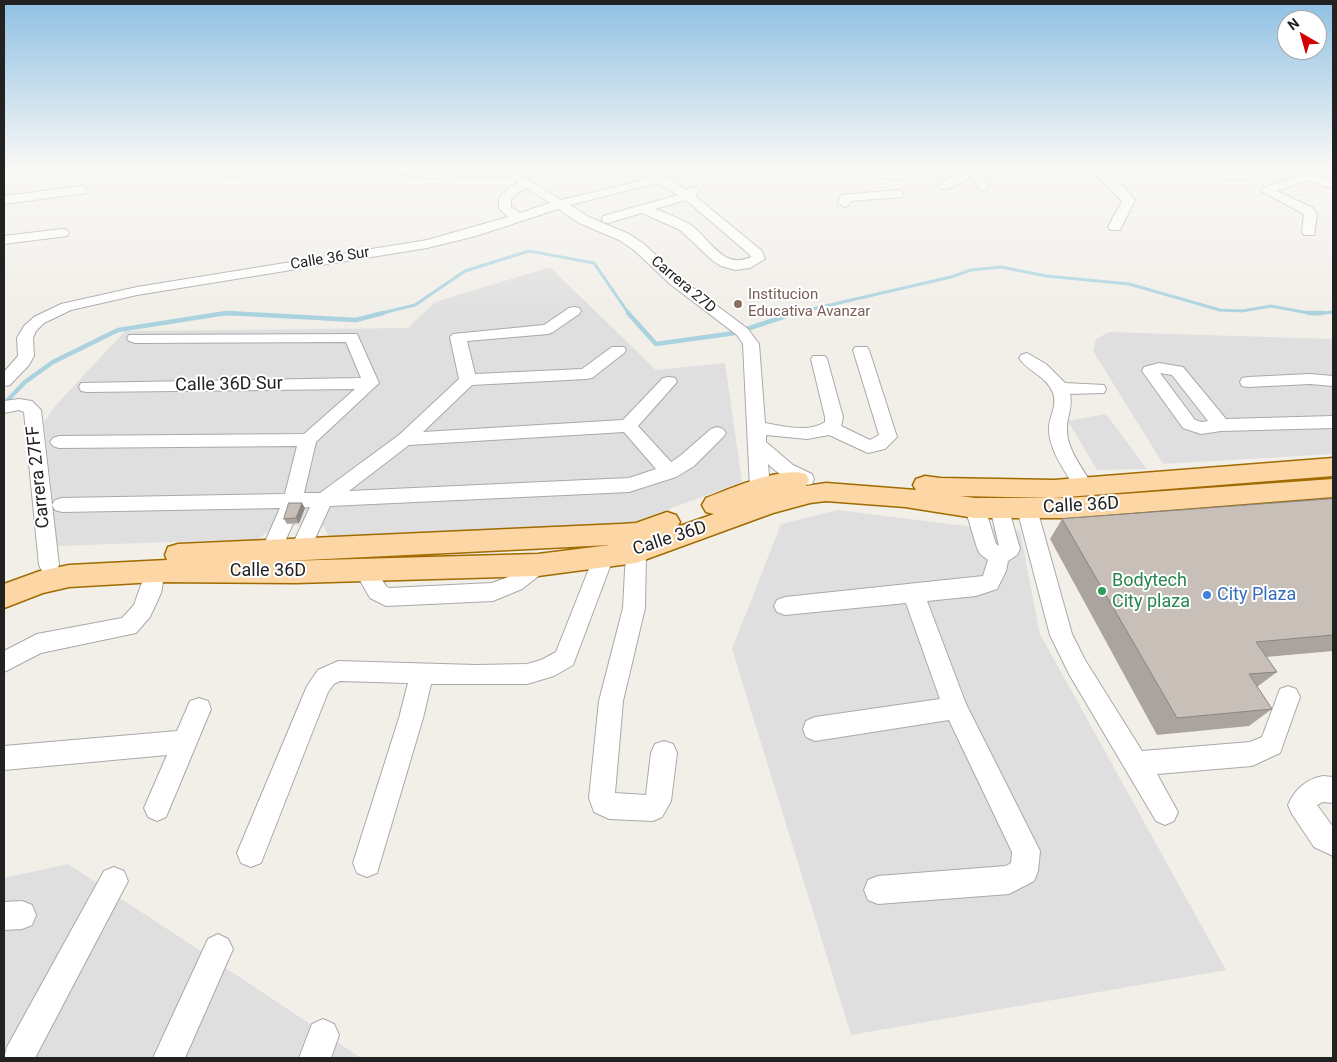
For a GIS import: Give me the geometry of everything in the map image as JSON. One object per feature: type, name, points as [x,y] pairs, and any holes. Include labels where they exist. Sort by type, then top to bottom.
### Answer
[{"type":"main road","name":"Calle 36D","points":[[4,596],[40,582],[69,576],[155,571],[364,570],[538,565],[636,552],[768,505],[810,494],[826,492],[905,498],[988,508],[1027,508],[1060,498],[1083,485],[1333,467]]},
{"type":"main road","name":"Calle 36D","points":[[4,583],[49,565],[76,560],[504,542],[636,533],[760,488],[805,478],[856,476],[940,487],[1060,498],[1333,488]]},
{"type":"street","name":"Calle 36 Sur","points":[[4,381],[21,365],[26,356],[25,338],[29,329],[39,320],[73,305],[137,291],[451,239],[517,217]]},
{"type":"street","name":"Carrera 27D","points":[[579,217],[624,237],[639,247],[674,281],[748,337],[752,354],[760,488]]},
{"type":"street","points":[[608,219],[618,217]]},
{"type":"street","points":[[664,217],[687,228],[705,244],[714,257],[724,264],[742,266],[758,259],[757,254],[712,217]]},
{"type":"street","points":[[1115,227],[1120,217]]},
{"type":"street","points":[[1309,232],[1311,217]]},
{"type":"street","points":[[4,240],[62,233]]},
{"type":"street","points":[[468,380],[458,337],[548,329],[574,311]]},
{"type":"street","points":[[135,338],[352,337],[371,382],[308,440],[293,501],[271,551]]},
{"type":"street","points":[[304,549],[310,525],[324,500],[404,439],[468,380],[586,374],[618,350]]},
{"type":"street","points":[[830,428],[868,447],[880,445],[888,437],[861,350]]},
{"type":"street","points":[[1027,358],[1048,373],[1059,388],[1064,404],[1058,425],[1059,439],[1070,465],[1083,485]]},
{"type":"street","points":[[757,437],[824,432],[833,425],[834,417],[819,359]]},
{"type":"street","points":[[1248,382],[1310,379],[1333,381]]},
{"type":"street","name":"Calle 36D Sur","points":[[86,387],[371,382]]},
{"type":"street","points":[[404,439],[628,426],[669,382]]},
{"type":"street","points":[[1059,388],[1098,389]]},
{"type":"street","name":"Carrera 27FF","points":[[8,406],[23,404],[29,406],[32,410],[49,565]]},
{"type":"street","points":[[1221,425],[1333,422]]},
{"type":"street","points":[[628,426],[669,472]]},
{"type":"street","points":[[62,505],[324,500],[629,485],[669,472],[687,461],[717,432]]},
{"type":"street","points":[[757,437],[786,470],[805,478]]},
{"type":"street","points":[[59,442],[308,440]]},
{"type":"street","points":[[1060,498],[1086,523],[1092,525]]},
{"type":"street","points":[[785,606],[976,587],[990,583],[996,571],[999,557],[1010,549],[988,508]]},
{"type":"street","points":[[1027,508],[1061,635],[1077,667],[1165,812]]},
{"type":"street","points":[[636,552],[634,608],[611,700],[603,803],[609,806],[653,808],[658,801],[664,754]]},
{"type":"street","points":[[251,853],[319,686],[326,677],[338,671],[527,674],[546,669],[565,658],[577,622],[604,556]]},
{"type":"street","points":[[4,662],[37,644],[128,626],[142,611],[150,594],[155,571]]},
{"type":"street","points":[[878,890],[1010,880],[1024,871],[1026,851],[955,708],[913,593]]},
{"type":"street","points":[[367,863],[411,718],[422,673]]},
{"type":"street","points":[[1136,764],[1252,754],[1271,745],[1288,697]]},
{"type":"street","points":[[816,729],[955,708]]},
{"type":"street","points":[[158,808],[199,709]]},
{"type":"street","points":[[4,758],[185,742]]},
{"type":"street","points":[[1333,790],[1328,788],[1309,794],[1301,805],[1324,837],[1333,842]]},
{"type":"street","points":[[18,1058],[114,881]]},
{"type":"street","points":[[169,1058],[218,948]]},
{"type":"shaded area","points":[[550,267],[656,370],[725,363],[742,482],[634,522],[330,539],[322,524],[275,526],[258,539],[57,546],[44,422],[57,404],[125,331],[408,328],[435,302]]},
{"type":"shaded area","points":[[1109,332],[1333,339],[1333,454],[1163,464],[1093,351],[1096,339]]},
{"type":"shaded area","points":[[1106,414],[1147,469],[1097,470],[1068,421]]},
{"type":"shaded area","points":[[838,510],[1020,531],[1040,634],[1226,970],[851,1035],[732,649],[781,524]]},
{"type":"shaded area","points":[[68,864],[361,1058],[4,1058],[4,878]]},
{"type":"building","name":"City Plaza","points":[[1333,499],[1333,635],[1256,642],[1277,672],[1249,674],[1272,709],[1177,718],[1062,519]]},
{"type":"building","points":[[289,503],[302,503],[296,518],[284,519]]},
{"type":"waterway","points":[[378,314],[415,305],[465,271],[529,251],[594,263],[629,314]]},
{"type":"waterway","points":[[794,313],[951,277],[971,270],[1001,267],[1046,276],[1129,284],[1220,310],[1242,311],[1271,306],[1314,314],[1333,312]]},
{"type":"waterway","points":[[220,314],[226,313]]},
{"type":"waterway","points":[[228,313],[246,314]]},
{"type":"waterway","points":[[246,314],[356,320],[383,313]]},
{"type":"waterway","points":[[628,313],[656,344],[735,333],[794,313]]},
{"type":"waterway","points":[[1309,313],[1323,313]]},
{"type":"waterway","points":[[4,404],[25,382],[53,362],[118,330],[220,314]]},
{"type":"waterway","points":[[220,314],[246,314]]},
{"type":"waterway","points":[[246,314],[251,314]]},
{"type":"place","name":"Institucion Educativa Avanzar","points":[[738,304]]},
{"type":"place","name":"Bodytech City plaza","points":[[1102,591]]},
{"type":"place","name":"City Plaza","points":[[1207,595]]}]
